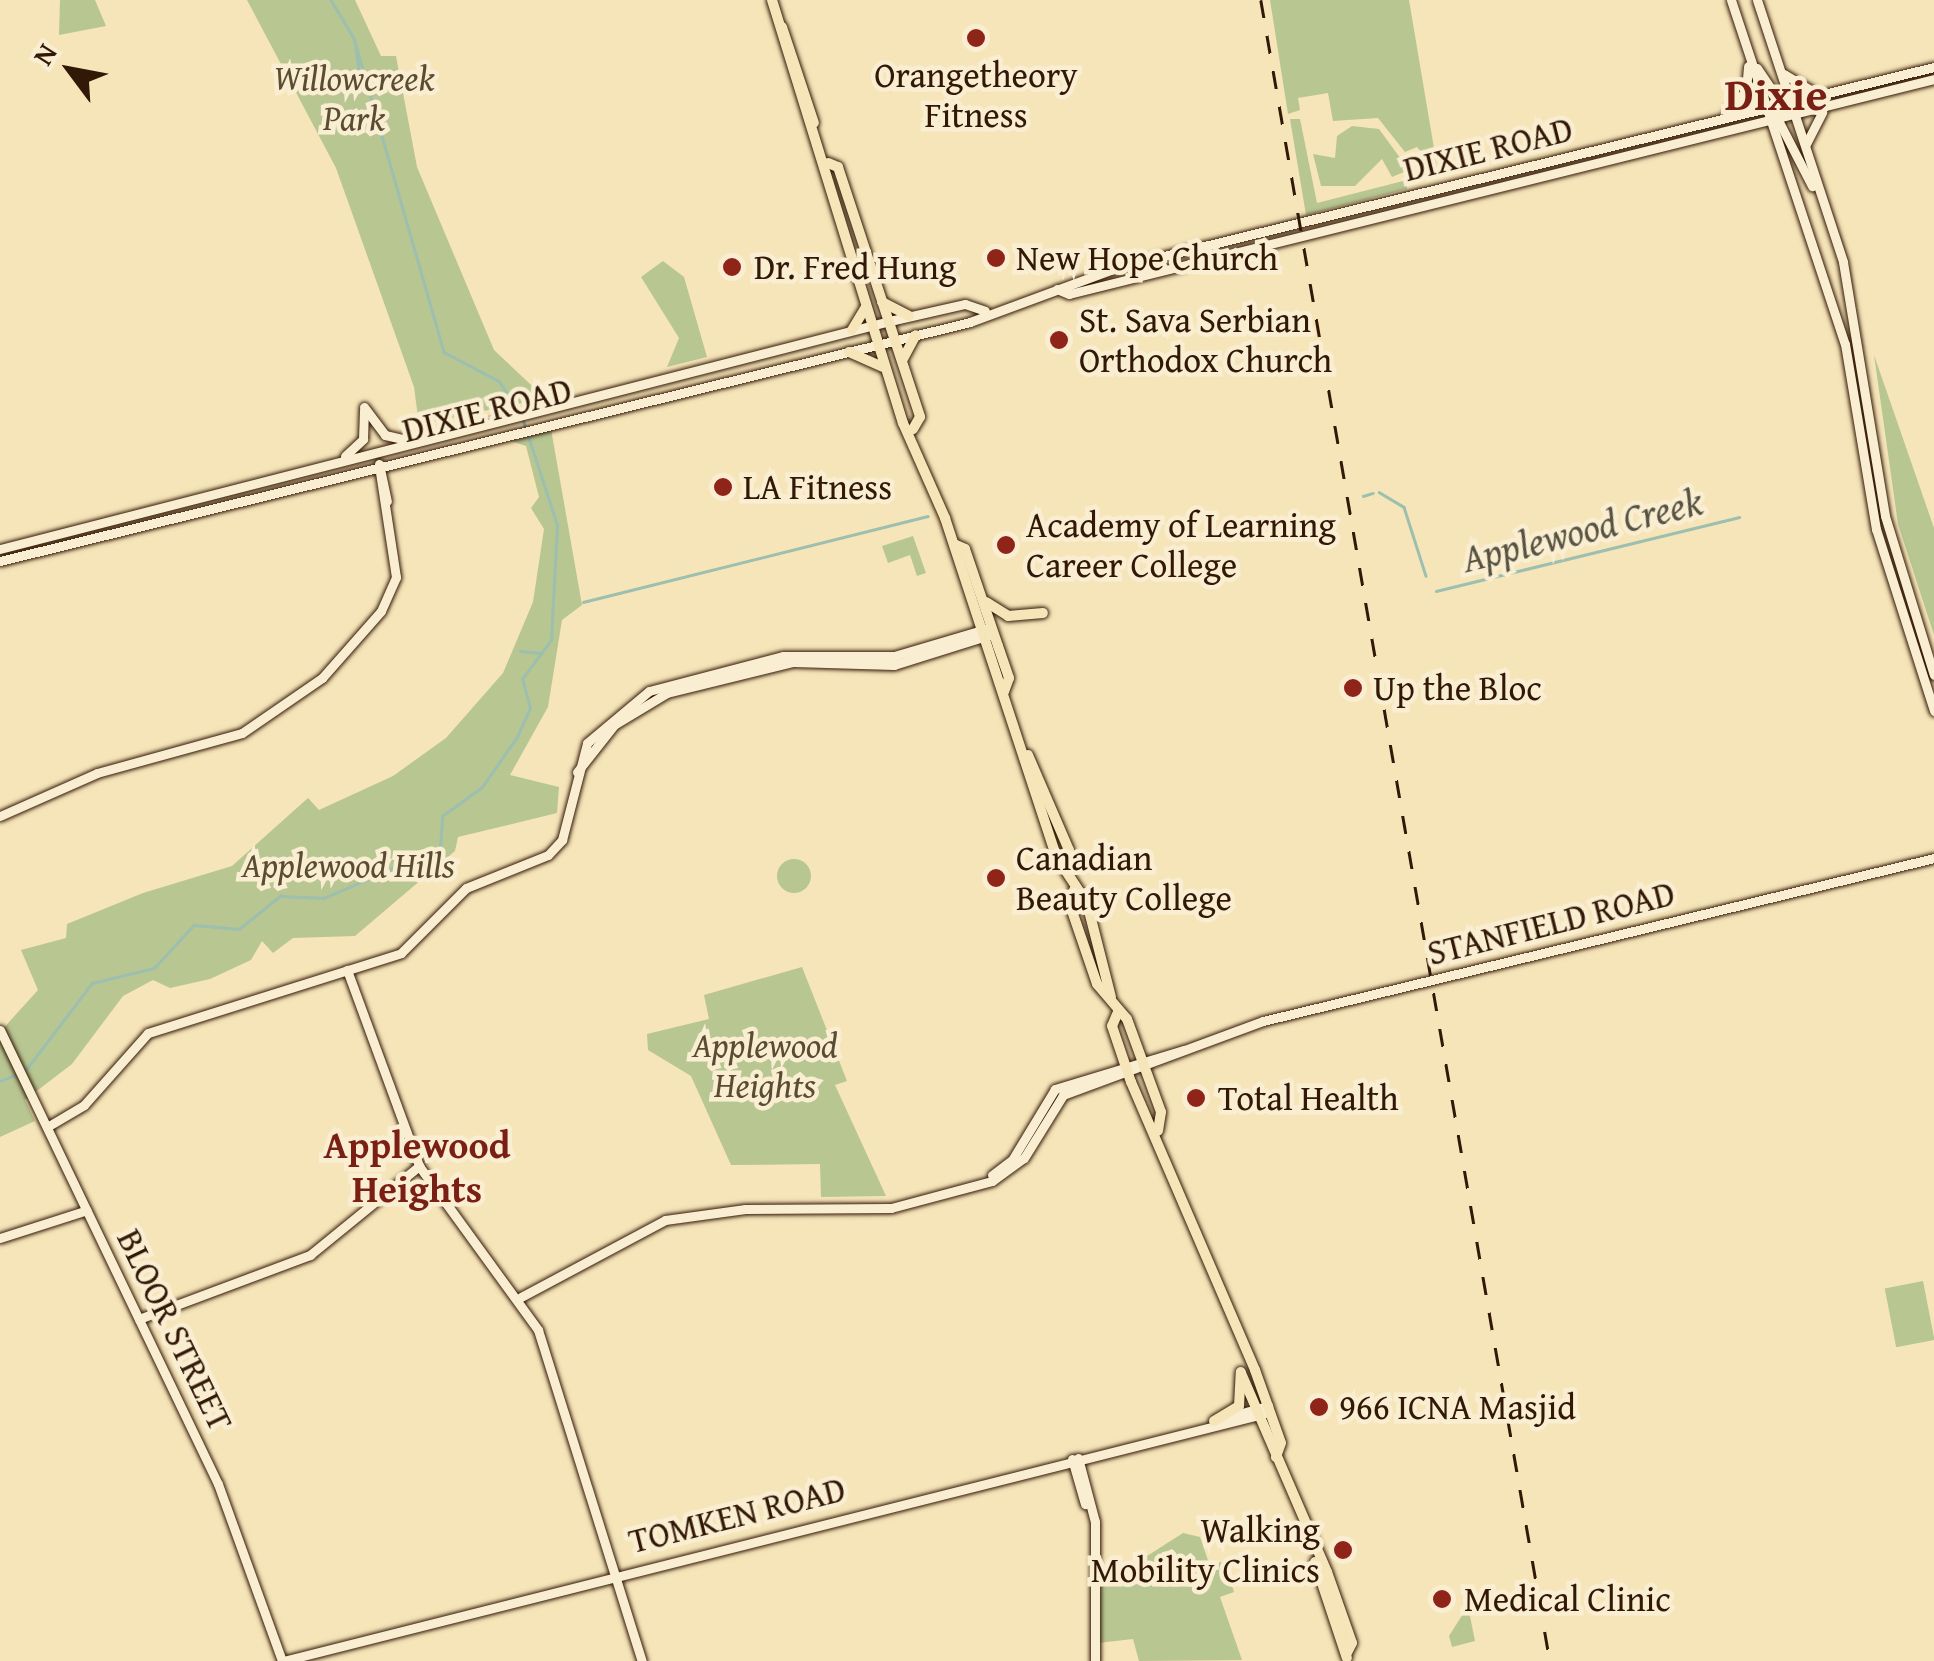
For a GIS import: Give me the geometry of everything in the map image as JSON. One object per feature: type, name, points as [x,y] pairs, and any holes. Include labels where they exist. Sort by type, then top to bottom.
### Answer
[{"type":"main road","points":[[772,0],[828,163],[822,174],[886,370],[914,429],[954,544],[979,634],[1069,850],[1064,864],[1074,890],[1090,964],[1112,998]]},
{"type":"main road","points":[[828,163],[838,167],[920,417],[914,429]]},
{"type":"main road","points":[[882,301],[909,316]]},
{"type":"main road","points":[[852,330],[866,307]]},
{"type":"main road","points":[[902,365],[916,335]]},
{"type":"main road","points":[[848,352],[886,370]]},
{"type":"main road","points":[[954,544],[965,549],[1009,678],[1004,692]]},
{"type":"main road","points":[[978,588],[1002,615],[1043,613]]},
{"type":"main road","points":[[1074,890],[1087,903],[1112,998],[1143,1062],[1158,1131],[1256,1413],[1352,1643],[1347,1658]]},
{"type":"main road","points":[[1118,1012],[1112,1026],[1126,1068],[1158,1131]]},
{"type":"main road","points":[[1242,1367],[1269,1409],[1281,1443],[1276,1457]]},
{"type":"main road","points":[[1210,1424],[1238,1408],[1242,1367]]},
{"type":"street","points":[[1731,0],[1766,108],[1816,192]]},
{"type":"street","points":[[1757,0],[1785,103]]},
{"type":"street","points":[[1746,48],[1792,114],[1850,290],[1885,516],[1934,675]]},
{"type":"street","points":[[1708,120],[1743,97],[1746,48]]},
{"type":"street","points":[[1775,57],[1794,86],[1829,94]]},
{"type":"street","name":"DIXIE ROAD","points":[[0,560],[546,423],[878,345],[1058,290],[1708,120],[1934,67]]},
{"type":"street","name":"DIXIE ROAD","points":[[1058,290],[1069,294],[1934,80]]},
{"type":"street","points":[[1811,172],[1808,128],[1833,106]]},
{"type":"street","points":[[1774,119],[1852,370],[1876,529],[1934,711]]},
{"type":"street","points":[[1742,127],[1779,144]]},
{"type":"street","points":[[1446,188],[1448,202]]},
{"type":"street","points":[[1829,294],[1843,304],[1850,290]]},
{"type":"street","name":"DIXIE ROAD","points":[[0,549],[888,321],[965,304],[985,311]]},
{"type":"street","points":[[337,461],[360,444],[364,407],[386,435],[416,441]]},
{"type":"street","points":[[0,816],[97,773],[228,738],[298,698],[387,601],[397,559],[377,451]]},
{"type":"street","points":[[47,1127],[84,1105],[148,1033],[411,948],[466,888],[548,856],[562,840],[575,774],[614,725],[667,693],[793,662],[894,665],[993,631]]},
{"type":"street","name":"STANFIELD ROAD","points":[[522,1297],[616,1240],[690,1214],[892,1208],[982,1184],[1012,1160],[1048,1094],[1298,1012],[1934,858]]},
{"type":"street","points":[[347,970],[419,1166],[522,1297],[642,1661]]},
{"type":"street","name":"BLOOR STREET","points":[[0,1030],[222,1493],[283,1661]]},
{"type":"street","points":[[139,1319],[310,1255],[419,1166]]},
{"type":"street","points":[[0,1238],[87,1210]]},
{"type":"street","name":"TOMKEN ROAD","points":[[283,1661],[1269,1409]]},
{"type":"street","points":[[1075,1459],[1093,1529],[1095,1661]]},
{"type":"green space","points":[[60,0],[95,0],[106,26],[59,35]]},
{"type":"green space","name":"Willowcreek Park","points":[[247,0],[355,0],[381,56],[396,56],[417,167],[494,350],[545,398],[419,425],[414,387],[336,168]]},
{"type":"green space","points":[[1270,0],[1409,0],[1438,172],[1417,147],[1405,152],[1378,118],[1333,121],[1328,93],[1298,98],[1300,110],[1288,114]]},
{"type":"green space","points":[[1290,119],[1300,119],[1317,203],[1407,180],[1407,189],[1306,215]]},
{"type":"green space","points":[[1352,126],[1379,129],[1409,170],[1392,177],[1382,159],[1355,186],[1321,186],[1313,154],[1335,158],[1337,136]]},
{"type":"green space","points":[[663,261],[684,277],[707,357],[667,367],[679,338],[641,277]]},
{"type":"green space","points":[[1874,355],[1934,528],[1934,635],[1898,524]]},
{"type":"green space","name":"Applewood Hills","points":[[551,429],[582,605],[562,620],[548,707],[510,775],[559,787],[557,813],[458,837],[455,851],[355,936],[293,938],[273,953],[262,941],[251,960],[210,979],[170,988],[153,980],[123,996],[72,1064],[25,1100],[35,1121],[0,1137],[0,1032],[38,990],[21,950],[66,938],[67,924],[143,893],[232,866],[308,798],[319,810],[393,776],[446,738],[503,673],[533,602],[544,529],[531,508],[539,497],[526,446],[511,441]]},
{"type":"green space","points":[[913,536],[926,573],[917,576],[910,555],[888,563],[882,546]]},
{"type":"green space","points":[[794,859],[806,864],[811,876],[806,888],[794,893],[782,888],[777,876],[782,864]]},
{"type":"green space","name":"Applewood Heights","points":[[802,967],[847,1081],[835,1085],[886,1196],[821,1197],[820,1164],[731,1165],[691,1076],[648,1050],[647,1034],[709,1019],[704,995]]},
{"type":"green space","points":[[1923,1281],[1934,1340],[1896,1347],[1885,1288]]},
{"type":"green space","points":[[1183,1533],[1200,1537],[1210,1566],[1224,1561],[1234,1592],[1220,1597],[1242,1660],[1139,1661],[1133,1639],[1098,1643],[1101,1574],[1119,1574]]},
{"type":"green space","points":[[1468,1606],[1475,1641],[1452,1647],[1449,1636]]},
{"type":"waterway","points":[[331,0],[354,38],[444,352],[499,381],[519,411]]},
{"type":"waterway","points":[[347,91],[359,73],[355,46]]},
{"type":"waterway","points":[[25,1071],[92,983],[154,968],[194,925],[239,929],[280,896],[324,898],[440,848],[442,816],[482,787],[517,737],[530,708],[522,679],[551,640],[557,525],[522,418]]},
{"type":"waterway","name":"Applewood Creek","points":[[1379,492],[1404,507],[1426,576]]},
{"type":"waterway","name":"Applewood Creek","points":[[1363,496],[1373,493]]},
{"type":"waterway","points":[[583,602],[927,516]]},
{"type":"waterway","name":"Applewood Creek","points":[[1436,591],[1739,517]]},
{"type":"waterway","points":[[520,651],[542,653]]},
{"type":"waterway","points":[[0,1081],[17,1074]]},
{"type":"railway","points":[[1261,0],[1550,1661]]},
{"type":"place","name":"Orangetheory Fitness","points":[[976,38]]},
{"type":"place","name":"New Hope Church","points":[[996,258]]},
{"type":"place","name":"Dr. Fred Hung","points":[[732,267]]},
{"type":"place","name":"St. Sava Serbian Orthodox Church","points":[[1059,340]]},
{"type":"place","name":"LA Fitness","points":[[723,487]]},
{"type":"place","name":"Academy of Learning Career College","points":[[1006,545]]},
{"type":"place","name":"Up the Bloc","points":[[1353,688]]},
{"type":"place","name":"Canadian Beauty College","points":[[996,878]]},
{"type":"place","name":"Total Health","points":[[1196,1098]]},
{"type":"place","name":"966 ICNA Masjid","points":[[1319,1407]]},
{"type":"place","name":"Walking Mobility Clinics","points":[[1343,1550]]},
{"type":"place","name":"Medical Clinic","points":[[1442,1599]]},
{"type":"district","name":"Dixie","points":[[1776,94]]},
{"type":"district","name":"Applewood Heights","points":[[417,1167]]}]
